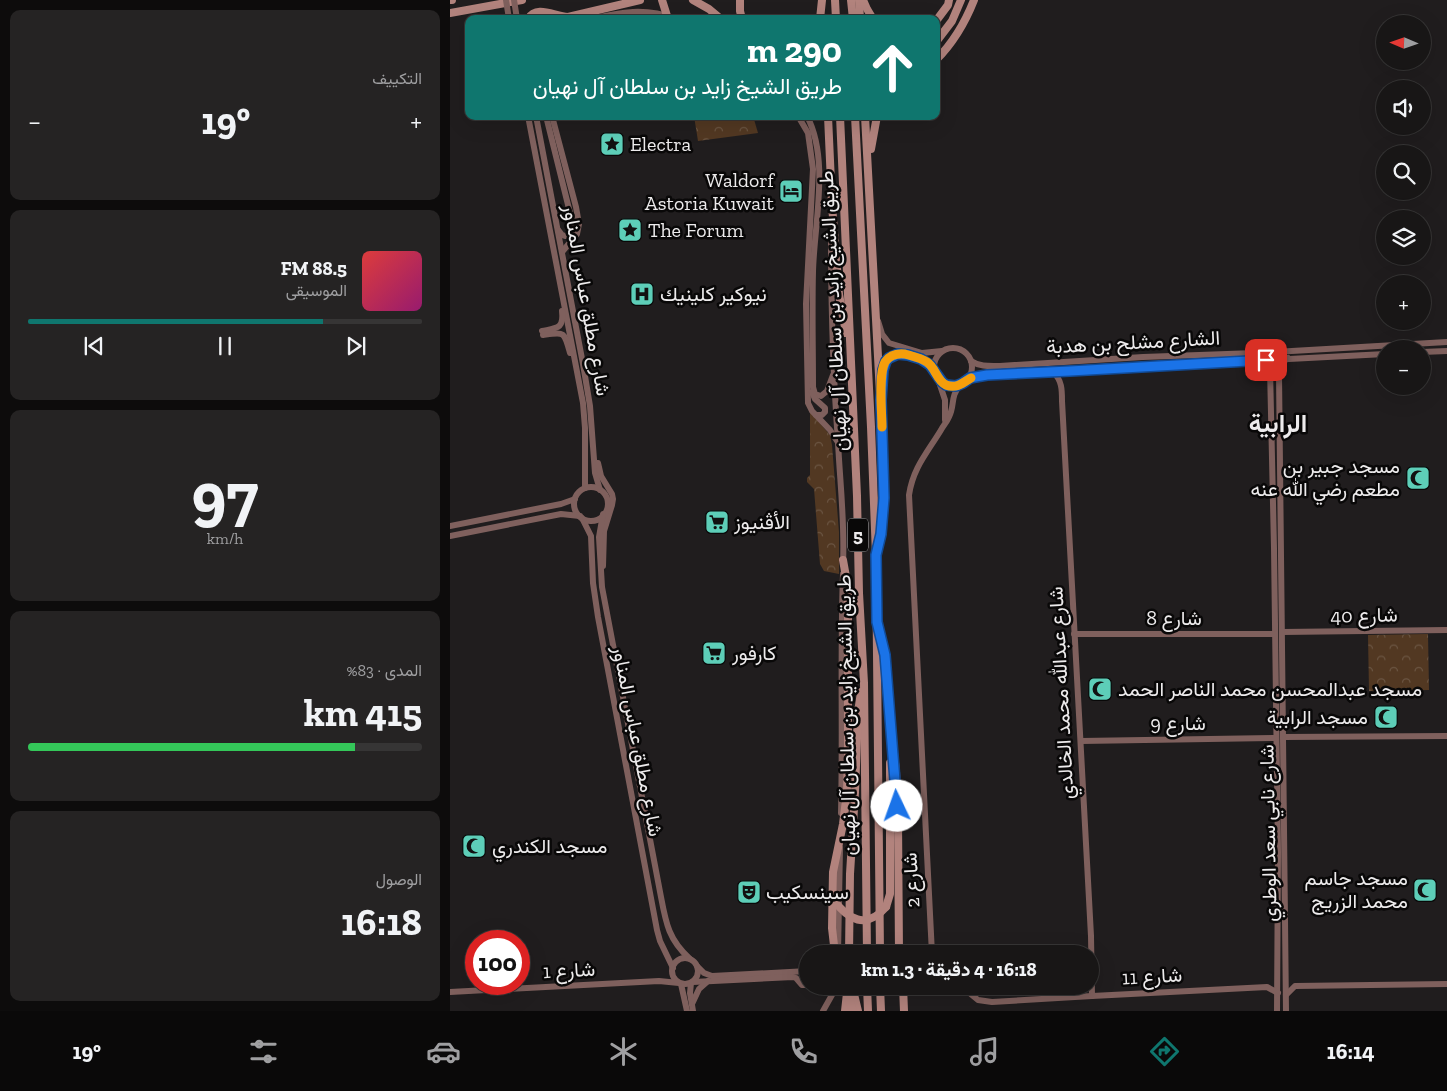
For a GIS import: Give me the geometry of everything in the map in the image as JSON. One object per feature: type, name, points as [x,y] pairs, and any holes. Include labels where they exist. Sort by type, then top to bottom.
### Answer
[{"type":"highway","points":[[450,14],[522,0]]},
{"type":"highway","points":[[662,0],[667,15]]},
{"type":"highway","points":[[693,0],[716,15]]},
{"type":"highway","points":[[740,0],[741,15]]},
{"type":"highway","points":[[821,15],[823,0]]},
{"type":"highway","points":[[823,0],[825,15]]},
{"type":"highway","points":[[835,0],[836,15]]},
{"type":"highway","points":[[850,0],[852,15]]},
{"type":"highway","points":[[859,0],[860,15]]},
{"type":"highway","points":[[863,0],[871,15]]},
{"type":"highway","points":[[940,16],[948,5],[949,0]]},
{"type":"highway","points":[[940,37],[952,21],[961,0]]},
{"type":"highway","points":[[940,55],[956,37],[974,0]]},
{"type":"highway","points":[[576,15],[636,1]]},
{"type":"highway","points":[[530,15],[537,11],[542,11],[554,15]]},
{"type":"highway","points":[[825,120],[830,157]]},
{"type":"highway","points":[[828,120],[839,294],[851,362]]},
{"type":"highway","name":"طريق الشيخ زايد بن سلطان آل نهيان","points":[[840,120],[864,683],[867,945]]},
{"type":"highway","name":"طريق الشيخ زايد بن سلطان آل نهيان","points":[[855,120],[876,555],[880,945]]},
{"type":"highway","points":[[865,120],[884,449],[884,506],[881,534],[876,555]]},
{"type":"highway","points":[[869,190],[871,143],[876,120]]},
{"type":"highway","points":[[835,945],[833,935],[834,864],[847,792],[848,756],[848,588],[844,560]]},
{"type":"highway","points":[[877,622],[885,655],[897,794],[900,945]]},
{"type":"highway","points":[[849,945],[850,874],[858,712],[864,683]]},
{"type":"highway","points":[[833,899],[844,913],[863,920],[876,916],[886,907],[890,894],[891,797],[888,700]]},
{"type":"highway","points":[[845,1011],[847,995]]},
{"type":"highway","points":[[849,995],[852,1011]]},
{"type":"highway","points":[[852,995],[858,1011]]},
{"type":"highway","points":[[867,995],[868,1011]]},
{"type":"highway","points":[[880,995],[881,1011]]},
{"type":"highway","points":[[899,1011],[900,995]]},
{"type":"highway","points":[[902,995],[904,1011]]},
{"type":"street","points":[[506,0],[508,15]]},
{"type":"street","points":[[514,0],[516,15]]},
{"type":"street","points":[[609,15],[638,11],[664,15]]},
{"type":"street","name":"شارع مطلق عباس المناور","points":[[529,120],[583,403],[585,488]]},
{"type":"street","name":"شارع مطلق عباس المناور","points":[[537,120],[588,396],[595,473],[600,490]]},
{"type":"street","points":[[547,120],[579,224],[578,234],[562,252]]},
{"type":"street","points":[[552,120],[553,136]]},
{"type":"street","points":[[800,120],[808,133],[813,170],[806,304],[808,401],[810,409],[830,430],[838,442]]},
{"type":"street","points":[[809,120],[816,143],[819,169],[813,272],[812,387],[813,396],[825,408],[825,412],[822,415],[816,415]]},
{"type":"street","points":[[832,205],[831,292],[844,560],[837,945]]},
{"type":"street","points":[[557,228],[565,236],[570,235],[573,225],[573,208]]},
{"type":"street","points":[[562,293],[562,324],[542,333],[557,333],[566,337],[572,363],[578,373]]},
{"type":"street","points":[[875,305],[882,334],[889,343],[922,353],[954,348],[960,349],[969,356],[972,372],[963,383],[956,386],[946,385],[938,379]]},
{"type":"street","name":"الشارع مشلح بن هدبة","points":[[971,360],[985,366],[1000,366],[1447,342]]},
{"type":"street","points":[[934,370],[937,357],[943,351]]},
{"type":"street","points":[[1431,352],[1447,351]]},
{"type":"street","points":[[1219,363],[1223,357],[1220,353]]},
{"type":"street","points":[[1234,353],[1232,357],[1235,362]]},
{"type":"street","points":[[881,400],[884,365],[889,358],[893,355],[902,354],[921,359],[928,362],[934,370],[944,394],[946,406],[944,424]]},
{"type":"street","name":"الشارع مشلح بن هدبة","points":[[963,383],[970,378],[987,375],[1376,354]]},
{"type":"street","name":"شارع نابي سعد الوطري","points":[[1278,678],[1282,632],[1279,374],[1280,364],[1288,358]]},
{"type":"street","name":"شارع نابي سعد الوطري","points":[[1266,360],[1270,368],[1274,634],[1283,737],[1286,1011]]},
{"type":"street","points":[[812,387],[816,395],[823,395],[828,388],[834,371]]},
{"type":"street","name":"شارع عبدالله محمد الخالدي","points":[[1070,371],[1064,378],[1062,389],[1091,936],[1092,996]]},
{"type":"street","name":"شارع عبدالله محمد الخالدي","points":[[1053,372],[1059,379],[1062,389]]},
{"type":"street","name":"شارع 2","points":[[932,945],[909,495],[912,479],[919,463],[951,413],[954,394],[963,383]]},
{"type":"street","points":[[1272,440],[1276,436],[1280,440]]},
{"type":"street","points":[[593,444],[601,476],[613,499],[604,531],[602,587]]},
{"type":"street","points":[[450,536],[560,514],[594,520],[603,514],[607,504],[604,494],[600,490],[590,487],[580,491],[574,505],[575,510],[581,517]]},
{"type":"street","points":[[450,526],[561,504],[575,499]]},
{"type":"street","points":[[560,514],[565,510],[564,505],[561,504]]},
{"type":"street","name":"شارع مطلق عباس المناور","points":[[603,514],[599,537],[602,587],[664,910],[676,945],[690,959]]},
{"type":"street","points":[[498,516],[497,522],[503,526]]},
{"type":"street","name":"شارع مطلق عباس المناور","points":[[581,517],[591,536],[593,583],[598,617],[657,930],[672,969]]},
{"type":"street","name":"شارع 40","points":[[1282,632],[1447,630]]},
{"type":"street","name":"شارع 8","points":[[1074,634],[1274,634]]},
{"type":"street","name":"شارع نابي سعد الوطري","points":[[1277,1011],[1278,844],[1276,738],[1279,694]]},
{"type":"street","points":[[1283,737],[1447,736]]},
{"type":"street","name":"شارع 9","points":[[1080,741],[1276,738]]},
{"type":"street","points":[[666,953],[674,953],[676,945]]},
{"type":"street","points":[[659,981],[668,976],[676,962],[690,959],[704,973],[712,976],[799,972]]},
{"type":"street","points":[[692,1008],[690,993],[692,983],[697,976],[697,966]]},
{"type":"street","points":[[672,969],[674,978],[684,985],[708,981],[793,977],[799,982]]},
{"type":"street","points":[[1278,993],[1268,987],[1282,970],[1295,986]]},
{"type":"street","name":"شارع 1","points":[[450,992],[659,981],[680,983]]},
{"type":"street","points":[[692,1008],[699,988],[708,981]]},
{"type":"street","points":[[680,983],[687,1011]]},
{"type":"street","points":[[1295,986],[1447,984]]},
{"type":"street","points":[[1278,1000],[1282,1002],[1295,986]]},
{"type":"street","name":"شارع 11","points":[[972,995],[978,1000],[992,1002],[1268,987]]},
{"type":"street","points":[[824,1011],[832,995]]},
{"type":"green space","points":[[695,120],[754,120],[758,133],[698,141]]},
{"type":"green space","points":[[810,412],[830,435],[832,445],[839,532],[839,574],[824,571],[820,564],[814,489],[807,482],[807,478],[810,475]]},
{"type":"green space","points":[[1428,634],[1429,690],[1369,691],[1368,635]]},
{"type":"slow traffic","points":[[882,427],[881,400],[884,365],[893,355],[908,355],[928,362],[938,379],[946,385],[960,385],[971,378]]},
{"type":"place","name":"Electra","points":[[612,144]]},
{"type":"place","name":"Waldorf Astoria Kuwait","points":[[791,191]]},
{"type":"place","name":"The Forum","points":[[630,230]]},
{"type":"place","name":"نيوكير كلينيك","points":[[642,294]]},
{"type":"place","name":"مسجد جبير بن مطعم رضي الله عنه","points":[[1418,478]]},
{"type":"place","name":"الأڤنيوز","points":[[717,522]]},
{"type":"place","name":"كارفور","points":[[714,653]]},
{"type":"place","name":"مسجد عبدالمحسن محمد الناصر الحمد","points":[[1100,689]]},
{"type":"place","name":"مسجد الرابية","points":[[1386,717]]},
{"type":"place","name":"مسجد الكندري","points":[[474,846]]},
{"type":"place","name":"مسجد جاسم محمد الزريج","points":[[1425,890]]},
{"type":"place","name":"سينسكيب","points":[[749,892]]},
{"type":"district","name":"الرابية","points":[[1278,423]]},
{"type":"route","points":[[897,806],[896,771],[884,645],[877,622],[876,555],[884,514],[884,449],[881,400],[883,370],[886,361],[893,355],[898,354],[921,359],[928,362],[938,379],[946,385],[956,386],[970,378],[987,375],[1266,360]]}]
